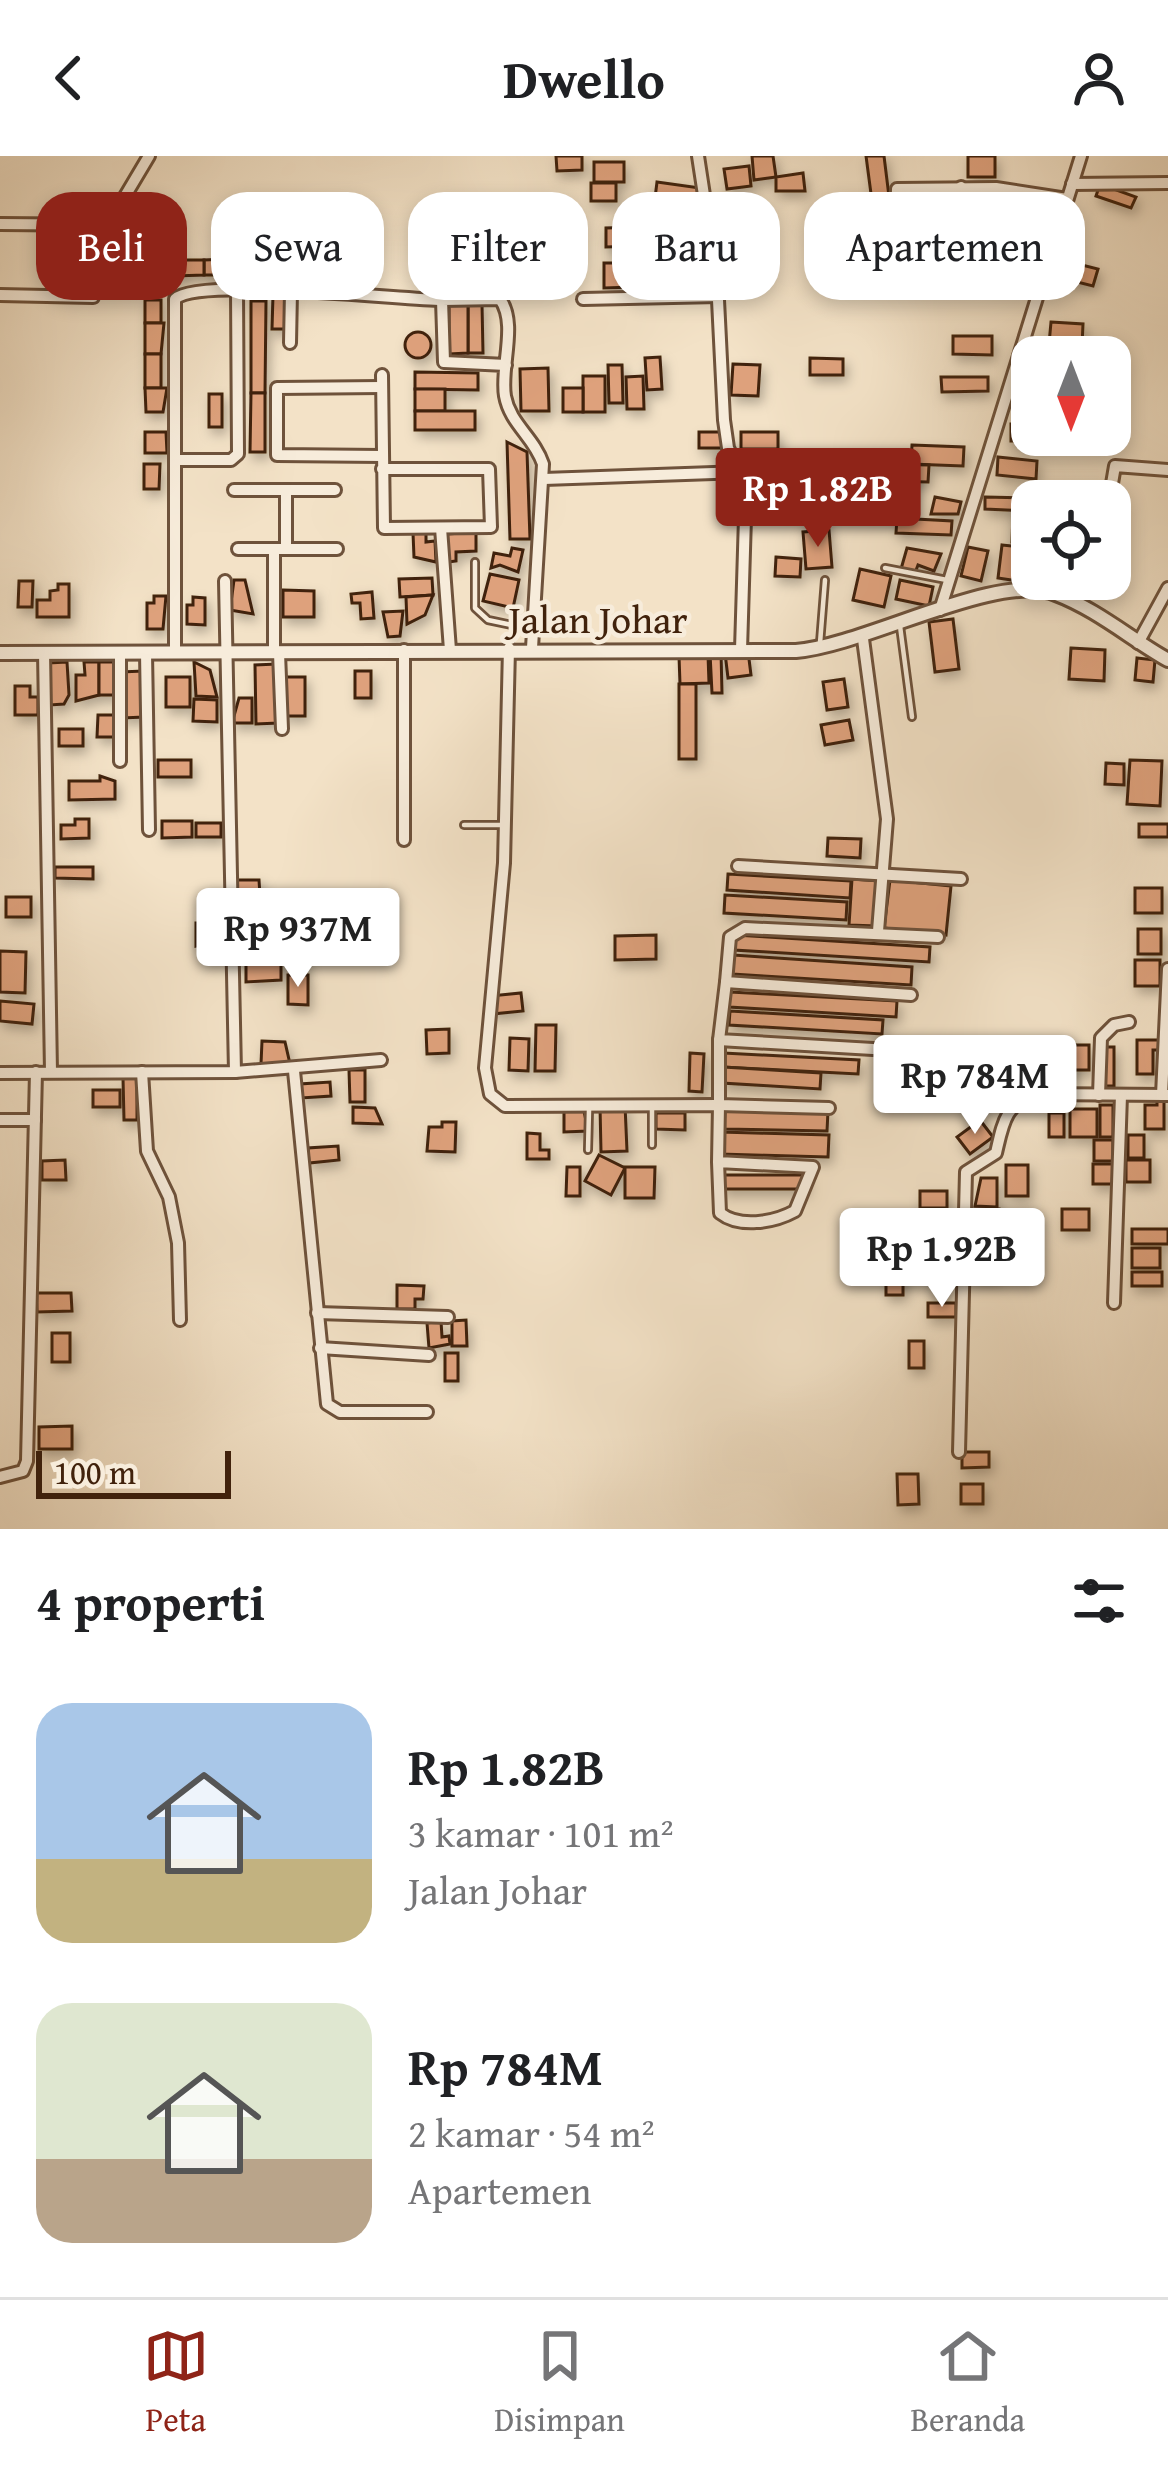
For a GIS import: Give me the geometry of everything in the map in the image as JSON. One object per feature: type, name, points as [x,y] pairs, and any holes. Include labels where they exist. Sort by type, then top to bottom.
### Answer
[{"type":"street","points":[[128,192],[149,156]]},
{"type":"street","points":[[698,156],[703,192]]},
{"type":"street","points":[[1069,192],[1081,156]]},
{"type":"street","points":[[1072,184],[1167,183]]},
{"type":"street","points":[[897,192],[962,187],[1006,192]]},
{"type":"street","points":[[962,187],[962,192]]},
{"type":"street","points":[[0,224],[36,224]]},
{"type":"street","points":[[176,652],[175,299],[188,291],[211,291]]},
{"type":"street","points":[[0,295],[36,296]]},
{"type":"street","points":[[176,460],[231,460],[238,454],[237,300]]},
{"type":"street","points":[[290,343],[291,300]]},
{"type":"street","points":[[506,365],[444,362],[442,300],[503,301],[512,419],[536,445],[544,479],[532,648]]},
{"type":"street","points":[[718,300],[728,448],[746,490],[741,650]]},
{"type":"street","points":[[940,610],[1035,300]]},
{"type":"street","points":[[382,462],[277,455],[277,388],[382,381],[382,462],[383,528],[491,527],[489,469],[382,462]]},
{"type":"street","points":[[1112,480],[1115,466],[1168,470]]},
{"type":"street","points":[[544,479],[742,472]]},
{"type":"street","points":[[234,490],[335,490]]},
{"type":"street","points":[[282,729],[277,653],[286,490]]},
{"type":"street","points":[[441,528],[451,650]]},
{"type":"street","points":[[238,549],[337,549]]},
{"type":"street","points":[[225,581],[235,1072]]},
{"type":"street","points":[[1138,643],[1168,588]]},
{"type":"street","name":"Jalan Johar","points":[[0,653],[819,649],[998,593],[1044,590],[1076,603],[1168,662]]},
{"type":"street","points":[[863,639],[886,819],[878,931]]},
{"type":"street","points":[[508,648],[504,825],[485,1068],[490,1094],[505,1106],[829,1108]]},
{"type":"street","points":[[404,650],[404,840]]},
{"type":"street","points":[[44,652],[51,1072]]},
{"type":"street","points":[[120,653],[120,761]]},
{"type":"street","points":[[146,653],[149,830]]},
{"type":"street","points":[[738,866],[962,879]]},
{"type":"street","points":[[718,1162],[813,1167],[794,1211],[769,1221],[734,1220],[718,1208],[718,1162],[719,1105],[719,1040],[735,929],[878,931],[938,937]]},
{"type":"street","points":[[959,1452],[966,1172],[996,1153],[1005,1115],[1017,1100],[1036,1094],[1165,1095],[1168,970]]},
{"type":"street","points":[[726,982],[911,995]]},
{"type":"street","points":[[1099,1095],[1101,1038],[1114,1025],[1129,1022]]},
{"type":"street","points":[[719,1040],[873,1048]]},
{"type":"street","points":[[0,1073],[294,1071],[380,1060]]},
{"type":"street","points":[[294,1071],[329,1409],[427,1412]]},
{"type":"street","points":[[0,1477],[23,1471],[27,1461],[36,1072]]},
{"type":"street","points":[[142,1072],[148,1151],[170,1197],[178,1243],[180,1320]]},
{"type":"street","points":[[1114,1303],[1121,1095]]},
{"type":"street","points":[[0,1120],[34,1120]]},
{"type":"street","points":[[316,1312],[448,1317]]},
{"type":"street","points":[[320,1348],[429,1354]]},
{"type":"lane","points":[[476,562],[476,608],[488,620],[531,629]]},
{"type":"lane","points":[[885,568],[947,580]]},
{"type":"lane","points":[[819,649],[825,580]]},
{"type":"lane","points":[[900,626],[912,717]]},
{"type":"lane","points":[[464,824],[504,825]]},
{"type":"lane","points":[[588,1150],[590,1104]]},
{"type":"lane","points":[[652,1107],[652,1145]]},
{"type":"building","points":[[556,156],[582,156],[582,170],[557,171]]},
{"type":"building","points":[[752,156],[773,156],[776,177],[754,180]]},
{"type":"building","points":[[866,156],[884,156],[888,192],[871,192]]},
{"type":"building","points":[[968,156],[995,156],[995,177],[968,177]]},
{"type":"building","points":[[594,162],[624,162],[624,182],[594,182]]},
{"type":"building","points":[[749,166],[751,186],[727,189],[724,169]]},
{"type":"building","points":[[803,173],[805,191],[776,191],[776,177]]},
{"type":"building","points":[[657,182],[700,188],[700,192],[656,192]]},
{"type":"building","points":[[591,183],[616,183],[612,201],[591,201]]},
{"type":"building","points":[[1100,184],[1136,197],[1131,208],[1096,196]]},
{"type":"building","points":[[606,228],[612,228],[612,247],[606,247]]},
{"type":"building","points":[[187,260],[204,260],[204,275],[187,276]]},
{"type":"building","points":[[204,260],[211,260],[211,275],[204,275]]},
{"type":"building","points":[[604,263],[612,263],[612,288],[604,288]]},
{"type":"building","points":[[1085,266],[1098,269],[1093,286],[1085,284]]},
{"type":"building","points":[[145,300],[161,300],[161,323],[145,323]]},
{"type":"building","points":[[273,300],[287,300],[286,329],[272,329]]},
{"type":"building","points":[[251,301],[266,301],[265,393],[251,393]]},
{"type":"building","points":[[468,304],[482,304],[483,353],[468,353]]},
{"type":"building","points":[[468,304],[468,353],[449,354],[449,305]]},
{"type":"building","points":[[1051,322],[1083,324],[1082,336],[1050,336]]},
{"type":"building","points":[[145,323],[164,323],[161,354],[145,354]]},
{"type":"building","points":[[418,332],[431,345],[418,358],[405,345]]},
{"type":"building","points":[[953,336],[992,336],[992,355],[953,354]]},
{"type":"building","points":[[145,354],[161,354],[161,388],[145,388]]},
{"type":"building","points":[[660,357],[662,389],[647,390],[645,358]]},
{"type":"building","points":[[810,358],[843,359],[843,375],[810,375]]},
{"type":"building","points":[[733,364],[760,365],[758,396],[731,395]]},
{"type":"building","points":[[608,365],[622,365],[623,403],[609,403]]},
{"type":"building","points":[[548,368],[549,411],[521,411],[520,369]]},
{"type":"building","points":[[415,372],[478,373],[478,390],[415,389]]},
{"type":"building","points":[[583,376],[605,376],[605,412],[583,412]]},
{"type":"building","points":[[643,376],[644,409],[627,409],[626,377]]},
{"type":"building","points":[[941,377],[988,377],[988,391],[942,392]]},
{"type":"building","points":[[145,388],[167,388],[163,412],[146,412]]},
{"type":"building","points":[[563,388],[583,388],[583,412],[563,412]]},
{"type":"building","points":[[415,389],[445,389],[445,411],[415,411]]},
{"type":"building","points":[[251,393],[265,393],[265,452],[250,452]]},
{"type":"building","points":[[209,394],[222,394],[222,427],[209,427]]},
{"type":"building","points":[[415,411],[475,411],[475,430],[415,430]]},
{"type":"building","points":[[145,432],[166,432],[167,453],[145,453]]},
{"type":"building","points":[[699,432],[724,432],[724,448],[699,448]]},
{"type":"building","points":[[741,432],[778,432],[778,449],[741,449]]},
{"type":"building","points":[[507,442],[527,452],[530,539],[510,539]]},
{"type":"building","points":[[912,445],[964,447],[963,466],[911,464]]},
{"type":"building","points":[[998,457],[1037,461],[1036,479],[997,475]]},
{"type":"building","points":[[144,464],[160,464],[159,489],[144,489]]},
{"type":"building","points":[[884,464],[929,465],[928,482],[884,481]]},
{"type":"building","points":[[805,467],[805,482],[768,483],[768,468]]},
{"type":"building","points":[[935,497],[961,502],[958,514],[931,514]]},
{"type":"building","points":[[985,497],[1011,498],[1011,510],[985,509]]},
{"type":"building","points":[[897,518],[952,521],[951,535],[896,533]]},
{"type":"building","points":[[829,530],[832,567],[806,569],[803,532]]},
{"type":"building","points":[[476,532],[476,551],[456,552],[456,561],[448,562],[447,534]]},
{"type":"building","points":[[413,533],[426,533],[426,542],[435,541],[436,562],[414,557]]},
{"type":"building","points":[[1002,545],[1011,546],[1011,580],[998,578]]},
{"type":"building","points":[[968,547],[988,551],[981,581],[961,576]]},
{"type":"building","points":[[512,548],[523,550],[518,572],[500,565],[491,568],[494,553],[510,556]]},
{"type":"building","points":[[907,548],[941,554],[934,571],[918,565],[915,573],[901,569]]},
{"type":"building","points":[[776,557],[801,559],[800,577],[775,576]]},
{"type":"building","points":[[860,569],[891,576],[884,607],[853,600]]},
{"type":"building","points":[[490,574],[519,580],[513,608],[483,601]]},
{"type":"building","points":[[432,578],[433,595],[400,597],[399,579]]},
{"type":"building","points":[[234,580],[245,580],[253,614],[230,610]]},
{"type":"building","points":[[900,580],[933,587],[929,606],[896,599]]},
{"type":"building","points":[[19,581],[33,581],[32,607],[18,607]]},
{"type":"building","points":[[58,584],[69,584],[69,617],[37,617],[37,600],[50,600],[50,591],[58,590]]},
{"type":"building","points":[[283,590],[314,591],[314,617],[283,617]]},
{"type":"building","points":[[372,592],[374,618],[361,619],[360,603],[352,603],[351,594]]},
{"type":"building","points":[[433,595],[425,615],[407,624],[406,597]]},
{"type":"building","points":[[154,596],[166,596],[163,629],[147,629],[147,603],[154,603]]},
{"type":"building","points":[[193,597],[205,598],[205,625],[187,624],[187,605],[193,605]]},
{"type":"building","points":[[403,611],[400,636],[388,637],[383,612]]},
{"type":"building","points":[[953,619],[959,669],[935,672],[929,622]]},
{"type":"building","points":[[1071,648],[1105,650],[1104,681],[1069,679]]},
{"type":"building","points":[[748,651],[751,675],[728,678],[725,653]]},
{"type":"building","points":[[721,652],[722,693],[712,693],[710,653]]},
{"type":"building","points":[[708,655],[709,683],[680,684],[679,656]]},
{"type":"building","points":[[1137,658],[1155,660],[1153,682],[1135,680]]},
{"type":"building","points":[[67,662],[69,695],[64,704],[50,705],[48,663]]},
{"type":"building","points":[[84,662],[99,662],[99,695],[76,701],[76,675],[85,675]]},
{"type":"building","points":[[99,662],[116,662],[116,695],[99,695]]},
{"type":"building","points":[[194,662],[210,670],[217,697],[196,696]]},
{"type":"building","points":[[277,664],[278,723],[256,724],[255,665]]},
{"type":"building","points":[[143,671],[144,717],[122,718],[121,672]]},
{"type":"building","points":[[355,671],[371,671],[371,698],[355,698]]},
{"type":"building","points":[[166,677],[190,677],[190,707],[166,707]]},
{"type":"building","points":[[285,677],[305,677],[305,716],[285,716]]},
{"type":"building","points":[[844,679],[848,707],[827,710],[823,682]]},
{"type":"building","points":[[679,684],[696,684],[696,759],[679,759]]},
{"type":"building","points":[[15,686],[30,686],[30,697],[38,697],[38,715],[15,715]]},
{"type":"building","points":[[239,698],[252,698],[252,723],[232,723]]},
{"type":"building","points":[[194,699],[217,700],[217,722],[193,721]]},
{"type":"building","points":[[98,715],[115,715],[115,737],[97,737]]},
{"type":"building","points":[[849,720],[853,740],[825,745],[821,725]]},
{"type":"building","points":[[59,729],[83,729],[83,746],[59,746]]},
{"type":"building","points":[[158,760],[191,760],[191,777],[158,777]]},
{"type":"building","points":[[1130,760],[1162,761],[1160,806],[1127,804]]},
{"type":"building","points":[[1106,763],[1124,764],[1124,785],[1105,784]]},
{"type":"building","points":[[100,776],[115,781],[115,799],[69,800],[69,781],[100,781]]},
{"type":"building","points":[[75,819],[89,819],[89,838],[61,839],[61,825],[75,825]]},
{"type":"building","points":[[162,821],[192,821],[192,837],[162,838]]},
{"type":"building","points":[[196,823],[221,823],[221,837],[196,837]]},
{"type":"building","points":[[1139,824],[1168,824],[1168,837],[1139,837]]},
{"type":"building","points":[[828,838],[861,839],[860,858],[827,856]]},
{"type":"building","points":[[55,867],[93,867],[93,879],[55,878]]},
{"type":"building","points":[[728,874],[851,881],[850,898],[727,890]]},
{"type":"building","points":[[852,879],[879,881],[877,926],[849,925]]},
{"type":"building","points":[[236,880],[259,880],[260,896],[236,896]]},
{"type":"building","points":[[890,880],[951,886],[946,935],[884,928]]},
{"type":"building","points":[[1135,888],[1162,888],[1162,913],[1135,913]]},
{"type":"building","points":[[725,895],[847,902],[846,920],[724,913]]},
{"type":"building","points":[[6,897],[31,897],[31,917],[6,917]]},
{"type":"building","points":[[196,923],[216,923],[217,941],[196,946]]},
{"type":"building","points":[[1138,929],[1161,929],[1161,954],[1138,954]]},
{"type":"building","points":[[656,935],[656,959],[615,960],[615,936]]},
{"type":"building","points":[[735,935],[930,947],[929,962],[734,950]]},
{"type":"building","points":[[272,938],[273,954],[245,955],[245,949],[238,950],[238,939]]},
{"type":"building","points":[[0,951],[26,952],[25,993],[0,992]]},
{"type":"building","points":[[733,955],[912,967],[911,985],[732,974]]},
{"type":"building","points":[[1135,960],[1160,960],[1160,986],[1135,986]]},
{"type":"building","points":[[281,963],[281,980],[246,982],[246,964]]},
{"type":"building","points":[[288,975],[308,975],[308,1005],[288,1004]]},
{"type":"building","points":[[730,992],[897,1001],[896,1017],[729,1007]]},
{"type":"building","points":[[521,993],[523,1011],[492,1014],[490,996]]},
{"type":"building","points":[[0,1001],[34,1004],[32,1024],[0,1021]]},
{"type":"building","points":[[730,1011],[883,1020],[882,1034],[729,1025]]},
{"type":"building","points":[[536,1025],[556,1025],[555,1071],[535,1071]]},
{"type":"building","points":[[449,1029],[449,1053],[427,1054],[426,1030]]},
{"type":"building","points":[[510,1038],[529,1039],[528,1071],[509,1070]]},
{"type":"building","points":[[1137,1040],[1159,1040],[1159,1050],[1153,1050],[1153,1074],[1137,1074]]},
{"type":"building","points":[[262,1041],[285,1042],[290,1064],[261,1064]]},
{"type":"building","points":[[1068,1045],[1089,1045],[1089,1070],[1068,1070]]},
{"type":"building","points":[[1100,1047],[1114,1047],[1114,1086],[1100,1086]]},
{"type":"building","points":[[1023,1049],[1041,1049],[1041,1076],[1023,1076]]},
{"type":"building","points":[[690,1053],[704,1054],[702,1092],[689,1091]]},
{"type":"building","points":[[723,1053],[859,1060],[858,1074],[722,1067]]},
{"type":"building","points":[[723,1067],[821,1073],[820,1089],[722,1083]]},
{"type":"building","points":[[349,1070],[365,1070],[365,1102],[350,1102]]},
{"type":"building","points":[[123,1078],[137,1078],[137,1120],[124,1120]]},
{"type":"building","points":[[330,1082],[331,1096],[301,1098],[300,1084]]},
{"type":"building","points":[[93,1090],[120,1090],[120,1107],[93,1107]]},
{"type":"building","points":[[1157,1098],[1164,1098],[1164,1129],[1145,1129],[1145,1105],[1157,1105]]},
{"type":"building","points":[[625,1105],[627,1151],[601,1152],[600,1106]]},
{"type":"building","points":[[1100,1105],[1113,1105],[1113,1137],[1100,1137]]},
{"type":"building","points":[[564,1106],[583,1106],[588,1131],[564,1132]]},
{"type":"building","points":[[353,1107],[375,1108],[382,1124],[353,1123]]},
{"type":"building","points":[[725,1108],[828,1111],[827,1131],[724,1129]]},
{"type":"building","points":[[1070,1109],[1097,1109],[1097,1137],[1070,1137]]},
{"type":"building","points":[[656,1113],[685,1113],[685,1130],[656,1129]]},
{"type":"building","points":[[1049,1113],[1064,1113],[1064,1137],[1049,1137]]},
{"type":"building","points":[[980,1120],[993,1137],[970,1154],[957,1137]]},
{"type":"building","points":[[442,1122],[456,1122],[455,1152],[427,1151],[429,1127],[442,1127]]},
{"type":"building","points":[[720,1132],[829,1135],[828,1157],[719,1154]]},
{"type":"building","points":[[527,1133],[540,1134],[540,1150],[549,1150],[549,1159],[527,1159]]},
{"type":"building","points":[[1128,1135],[1144,1135],[1144,1158],[1128,1158]]},
{"type":"building","points":[[1094,1140],[1113,1140],[1113,1161],[1094,1161]]},
{"type":"building","points":[[338,1146],[339,1160],[309,1163],[308,1148]]},
{"type":"building","points":[[599,1155],[625,1168],[611,1195],[585,1181]]},
{"type":"building","points":[[65,1160],[66,1180],[42,1180],[42,1161]]},
{"type":"building","points":[[1126,1160],[1150,1160],[1150,1182],[1126,1182]]},
{"type":"building","points":[[1093,1164],[1115,1164],[1115,1184],[1093,1184]]},
{"type":"building","points":[[1006,1165],[1028,1165],[1028,1196],[1006,1196]]},
{"type":"building","points":[[567,1167],[580,1167],[580,1196],[566,1196]]},
{"type":"building","points":[[625,1167],[655,1167],[654,1198],[625,1198]]},
{"type":"building","points":[[722,1175],[805,1175],[805,1189],[722,1189]]},
{"type":"building","points":[[981,1178],[997,1178],[997,1207],[975,1206]]},
{"type":"building","points":[[920,1191],[947,1191],[947,1208],[920,1208]]},
{"type":"building","points":[[975,1209],[999,1209],[999,1237],[975,1237]]},
{"type":"building","points":[[1062,1209],[1089,1209],[1089,1230],[1062,1230]]},
{"type":"building","points":[[921,1218],[951,1218],[951,1234],[921,1234]]},
{"type":"building","points":[[1132,1229],[1168,1229],[1168,1244],[1132,1244]]},
{"type":"building","points":[[917,1240],[950,1240],[950,1256],[917,1256]]},
{"type":"building","points":[[970,1241],[996,1241],[996,1256],[970,1256]]},
{"type":"building","points":[[1132,1248],[1160,1248],[1160,1268],[1132,1268]]},
{"type":"building","points":[[970,1259],[997,1259],[997,1277],[970,1277]]},
{"type":"building","points":[[886,1268],[903,1268],[903,1295],[886,1295]]},
{"type":"building","points":[[1132,1272],[1162,1272],[1162,1286],[1132,1286]]},
{"type":"building","points":[[397,1285],[424,1286],[423,1299],[415,1299],[415,1309],[397,1309]]},
{"type":"building","points":[[36,1293],[71,1293],[72,1311],[37,1312]]},
{"type":"building","points":[[928,1303],[956,1303],[956,1317],[928,1317]]},
{"type":"building","points":[[466,1320],[467,1346],[452,1346],[452,1321]]},
{"type":"building","points":[[441,1321],[442,1337],[449,1336],[450,1344],[429,1348],[427,1323]]},
{"type":"building","points":[[52,1333],[70,1333],[70,1362],[52,1362]]},
{"type":"building","points":[[909,1341],[924,1341],[924,1368],[909,1368]]},
{"type":"building","points":[[445,1353],[458,1353],[458,1381],[445,1381]]},
{"type":"building","points":[[72,1426],[72,1449],[39,1449],[39,1427]]},
{"type":"building","points":[[962,1452],[989,1452],[989,1467],[962,1468]]},
{"type":"building","points":[[897,1474],[918,1474],[919,1504],[898,1505]]},
{"type":"building","points":[[961,1484],[983,1484],[983,1504],[961,1504]]}]
